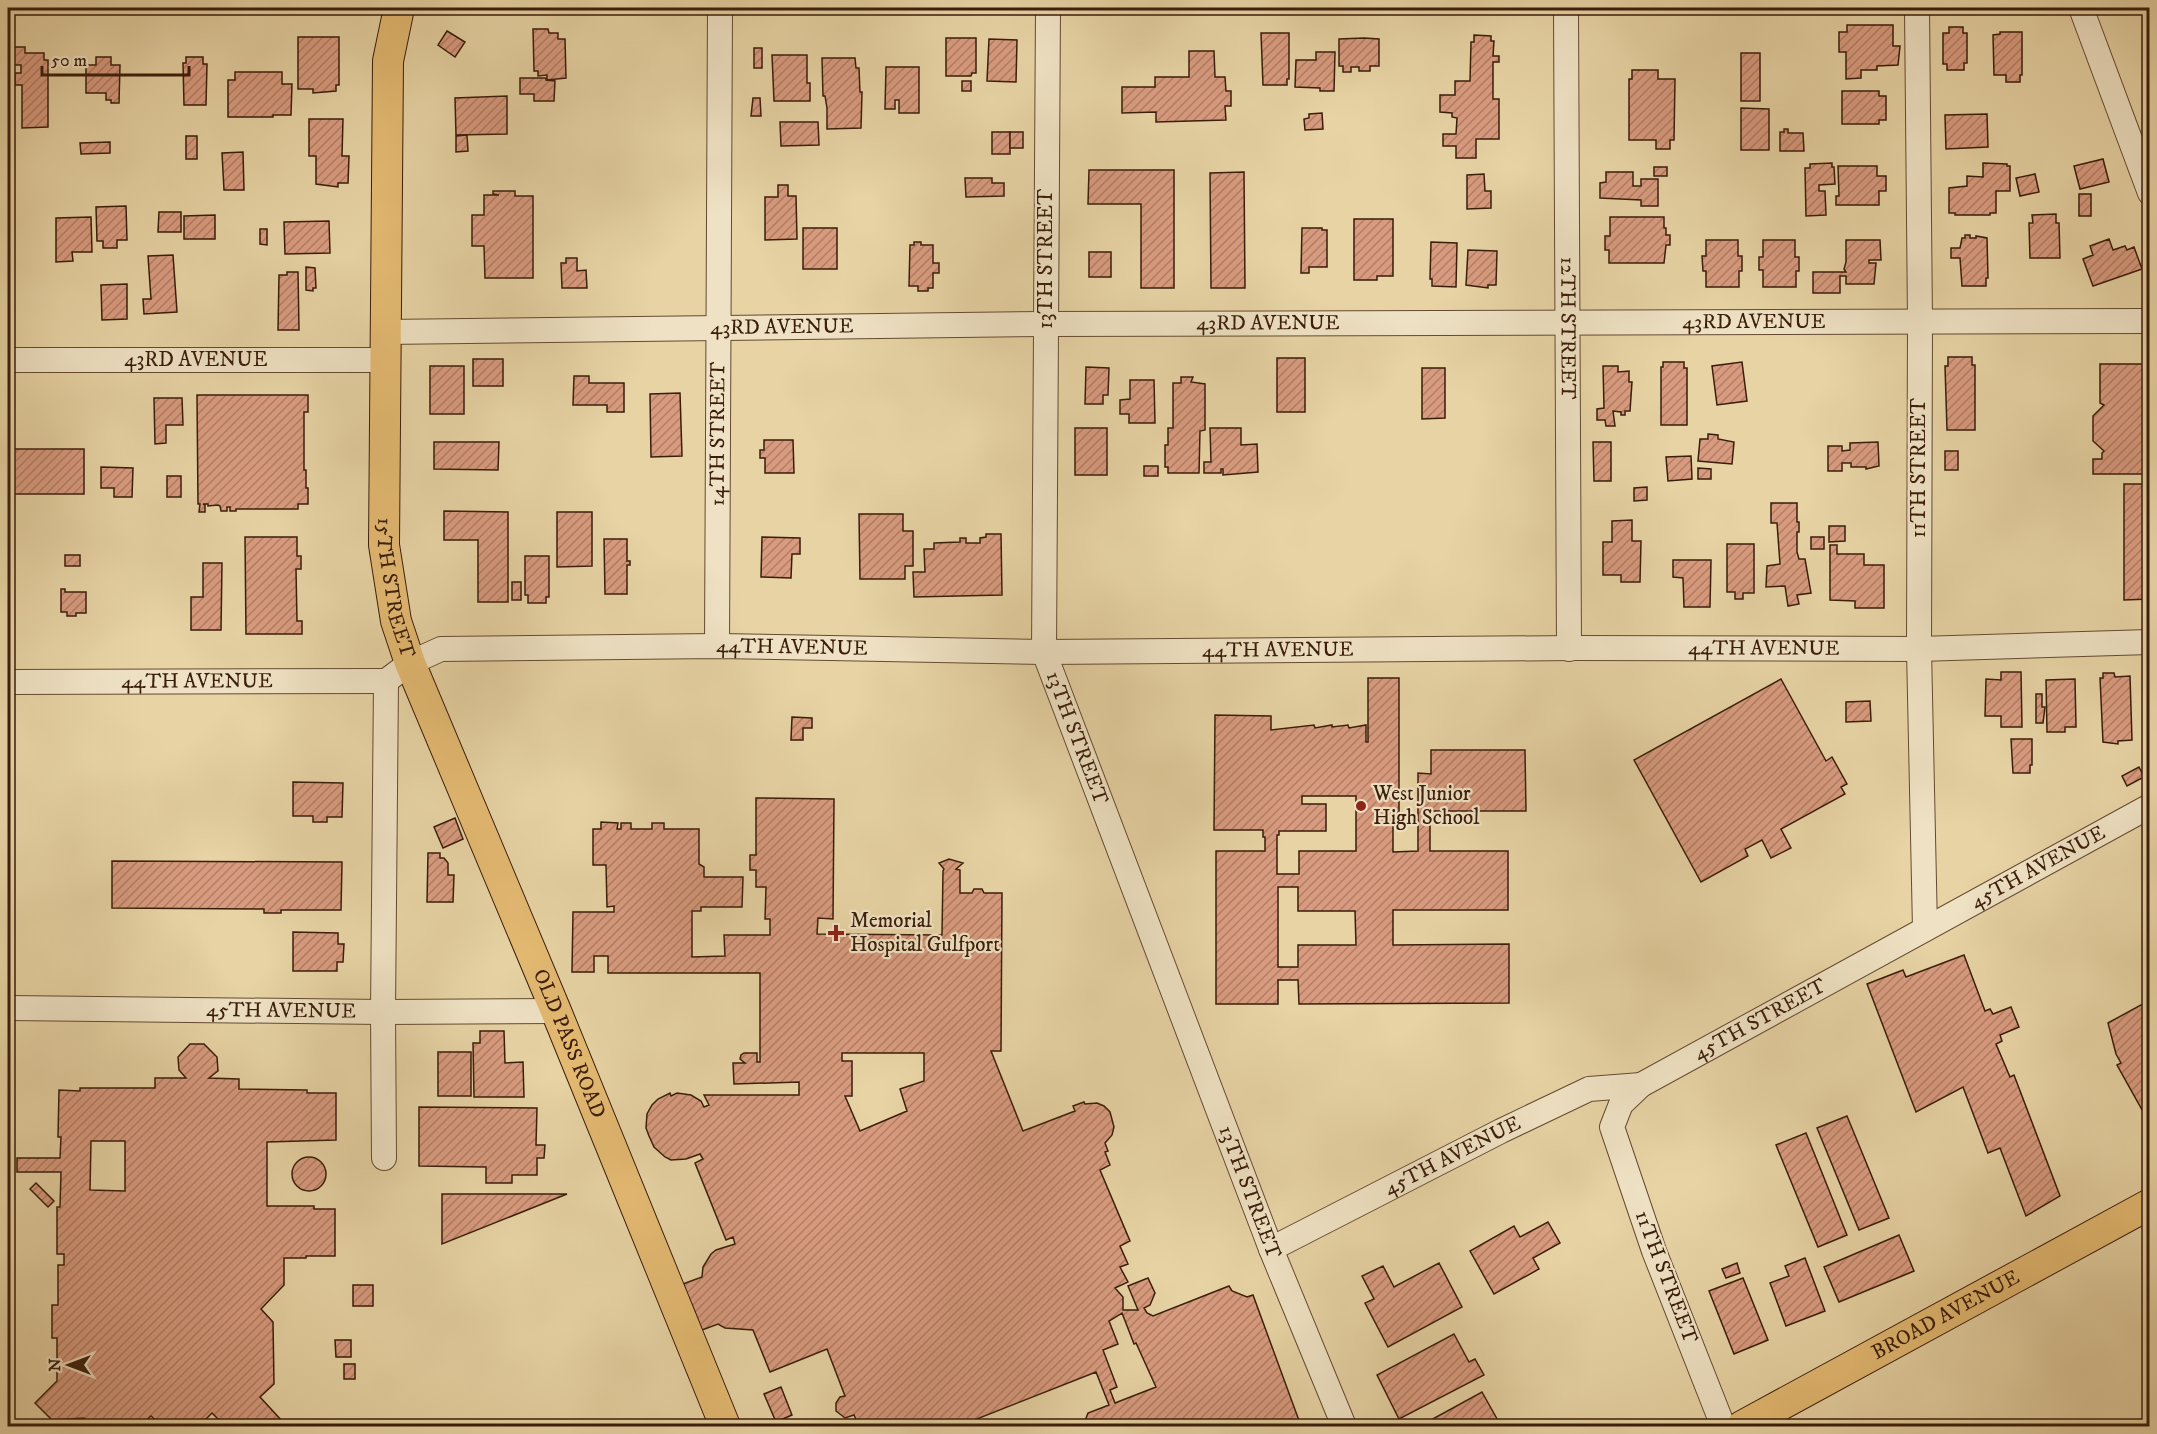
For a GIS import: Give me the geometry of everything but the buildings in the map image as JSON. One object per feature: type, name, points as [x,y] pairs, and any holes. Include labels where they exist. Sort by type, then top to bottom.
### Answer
[{"type":"main road","name":"15TH STREET","points":[[399,8],[388,61],[384,545],[396,621],[410,663]]},
{"type":"main road","name":"OLD PASS ROAD","points":[[410,663],[556,1011],[725,1426]]},
{"type":"main road","name":"BROAD AVENUE","points":[[1742,1426],[2150,1204]]},
{"type":"street","name":"14TH STREET","points":[[717,646],[720,8]]},
{"type":"street","name":"13TH STREET","points":[[1048,8],[1044,652],[1271,1249],[1344,1426]]},
{"type":"street","name":"12TH STREET","points":[[1566,8],[1569,649]]},
{"type":"street","name":"11TH STREET","points":[[1917,8],[1920,322],[1918,649],[1925,929]]},
{"type":"street","points":[[2081,8],[2150,193]]},
{"type":"street","name":"43RD AVENUE","points":[[8,360],[384,346],[719,327],[2150,321]]},
{"type":"street","name":"44TH AVENUE","points":[[410,663],[441,649],[717,646],[1044,652],[1918,649],[2150,642]]},
{"type":"street","name":"15TH STREET","points":[[384,1158],[382,1012],[386,681],[410,663]]},
{"type":"street","name":"44TH AVENUE","points":[[8,682],[386,681]]},
{"type":"street","name":"45TH AVENUE","points":[[1925,929],[2150,806]]},
{"type":"street","name":"45TH STREET","points":[[1612,1127],[1620,1104],[1641,1085],[1925,929]]},
{"type":"street","name":"45TH AVENUE","points":[[8,1008],[382,1012],[556,1011]]},
{"type":"street","name":"45TH AVENUE","points":[[1271,1249],[1588,1089],[1641,1085]]},
{"type":"street","name":"11TH STREET","points":[[1612,1127],[1654,1251],[1723,1426]]},
{"type":"place","name":"West Junior High School","points":[[1361,806]]},
{"type":"place","name":"Memorial Hospital Gulfport","points":[[836,933]]}]
